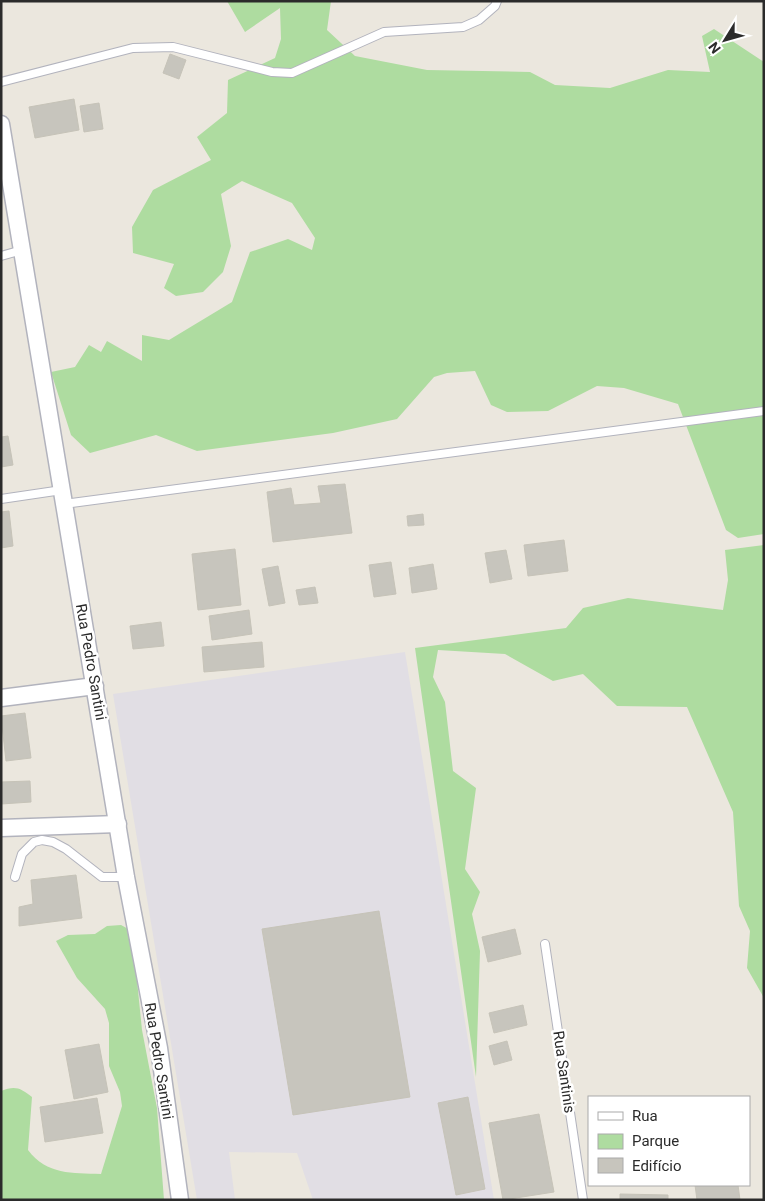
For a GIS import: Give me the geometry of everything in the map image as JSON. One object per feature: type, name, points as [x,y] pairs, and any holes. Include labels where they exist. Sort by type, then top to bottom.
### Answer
[{"type":"street","name":"Rua Pedro Santini","points":[[1,124],[126,877],[159,1048],[180,1200]]},
{"type":"street","points":[[1,698],[95,686]]},
{"type":"street","points":[[1,828],[118,824]]},
{"type":"lane","points":[[1,82],[133,48],[173,47],[272,72],[292,73],[384,32],[463,27],[480,20],[495,6],[496,1]]},
{"type":"lane","points":[[1,256],[22,250]]},
{"type":"lane","points":[[1,499],[63,497],[764,411]]},
{"type":"lane","points":[[15,877],[22,854],[34,842],[42,840],[53,842],[66,849],[102,877],[126,877]]},
{"type":"lane","name":"Rua Santinis","points":[[545,944],[583,1200]]},
{"type":"shaded area","points":[[405,652],[494,1200],[313,1200],[297,1153],[229,1152],[235,1200],[197,1200],[113,694]]},
{"type":"green space","points":[[227,1],[331,1],[327,30],[355,56],[427,70],[530,72],[555,85],[610,88],[668,70],[710,72],[702,36],[714,29],[764,62],[764,534],[738,538],[726,530],[678,404],[624,388],[597,386],[548,411],[507,412],[491,405],[475,371],[447,373],[434,377],[397,419],[333,433],[197,451],[156,435],[90,453],[71,435],[51,372],[75,367],[89,345],[101,352],[107,341],[142,361],[142,335],[169,340],[232,302],[250,252],[288,239],[312,250],[315,238],[292,203],[242,181],[221,194],[231,246],[223,272],[203,292],[176,296],[164,288],[174,264],[133,253],[132,227],[153,190],[211,160],[197,137],[227,113],[228,80],[275,58],[281,39],[280,8],[245,32]]},
{"type":"green space","points":[[764,545],[764,998],[747,968],[750,931],[739,906],[733,812],[687,707],[617,706],[583,674],[553,681],[505,654],[438,650],[433,677],[445,702],[453,771],[476,788],[465,869],[480,892],[472,914],[480,951],[476,1077],[415,648],[566,628],[583,608],[628,598],[723,610],[728,580],[725,550]]},
{"type":"green space","points":[[121,925],[132,931],[142,1030],[157,1108],[164,1200],[1,1200],[1,1091],[6,1089],[18,1088],[32,1097],[28,1150],[35,1158],[43,1164],[61,1171],[101,1174],[122,1106],[120,1092],[109,1066],[109,1023],[105,1009],[77,978],[56,941],[68,935],[95,934],[107,926]]},
{"type":"building","points":[[170,54],[186,60],[179,79],[163,73]]},
{"type":"building","points":[[74,99],[79,130],[35,138],[29,107]]},
{"type":"building","points":[[99,103],[103,129],[84,132],[80,106]]},
{"type":"building","points":[[8,436],[13,465],[1,467],[1,437]]},
{"type":"building","points":[[345,484],[352,533],[273,542],[267,492],[291,488],[294,505],[321,503],[318,486]]},
{"type":"building","points":[[9,511],[13,546],[1,548],[1,512]]},
{"type":"building","points":[[423,514],[424,525],[408,526],[407,516]]},
{"type":"building","points":[[564,540],[568,571],[528,576],[524,545]]},
{"type":"building","points":[[235,549],[241,605],[198,610],[192,554]]},
{"type":"building","points":[[506,550],[512,579],[490,583],[485,553]]},
{"type":"building","points":[[391,562],[396,594],[374,597],[369,565]]},
{"type":"building","points":[[433,564],[437,589],[412,593],[409,568]]},
{"type":"building","points":[[278,566],[285,603],[269,606],[262,569]]},
{"type":"building","points":[[315,587],[318,603],[299,605],[296,590]]},
{"type":"building","points":[[249,610],[252,634],[212,640],[209,616]]},
{"type":"building","points":[[161,622],[164,646],[133,649],[130,626]]},
{"type":"building","points":[[262,642],[264,667],[204,672],[202,647]]},
{"type":"building","points":[[25,713],[31,758],[6,761],[1,716]]},
{"type":"building","points":[[30,781],[31,802],[1,804],[1,782]]},
{"type":"building","points":[[76,875],[82,918],[19,926],[19,907],[33,904],[31,880]]},
{"type":"building","points":[[379,911],[410,1097],[293,1115],[262,929]]},
{"type":"building","points":[[515,929],[521,954],[488,962],[482,937]]},
{"type":"building","points":[[523,1005],[527,1025],[494,1033],[489,1013]]},
{"type":"building","points":[[507,1041],[512,1060],[494,1065],[489,1046]]},
{"type":"building","points":[[99,1044],[108,1092],[74,1099],[65,1050]]},
{"type":"building","points":[[468,1097],[485,1189],[456,1195],[438,1103]]},
{"type":"building","points":[[97,1098],[103,1133],[45,1142],[40,1107]]},
{"type":"building","points":[[539,1114],[554,1192],[503,1200],[489,1123]]},
{"type":"building","points":[[695,1186],[738,1186],[740,1200],[697,1200]]},
{"type":"building","points":[[620,1194],[668,1195],[668,1200],[620,1200]]}]
